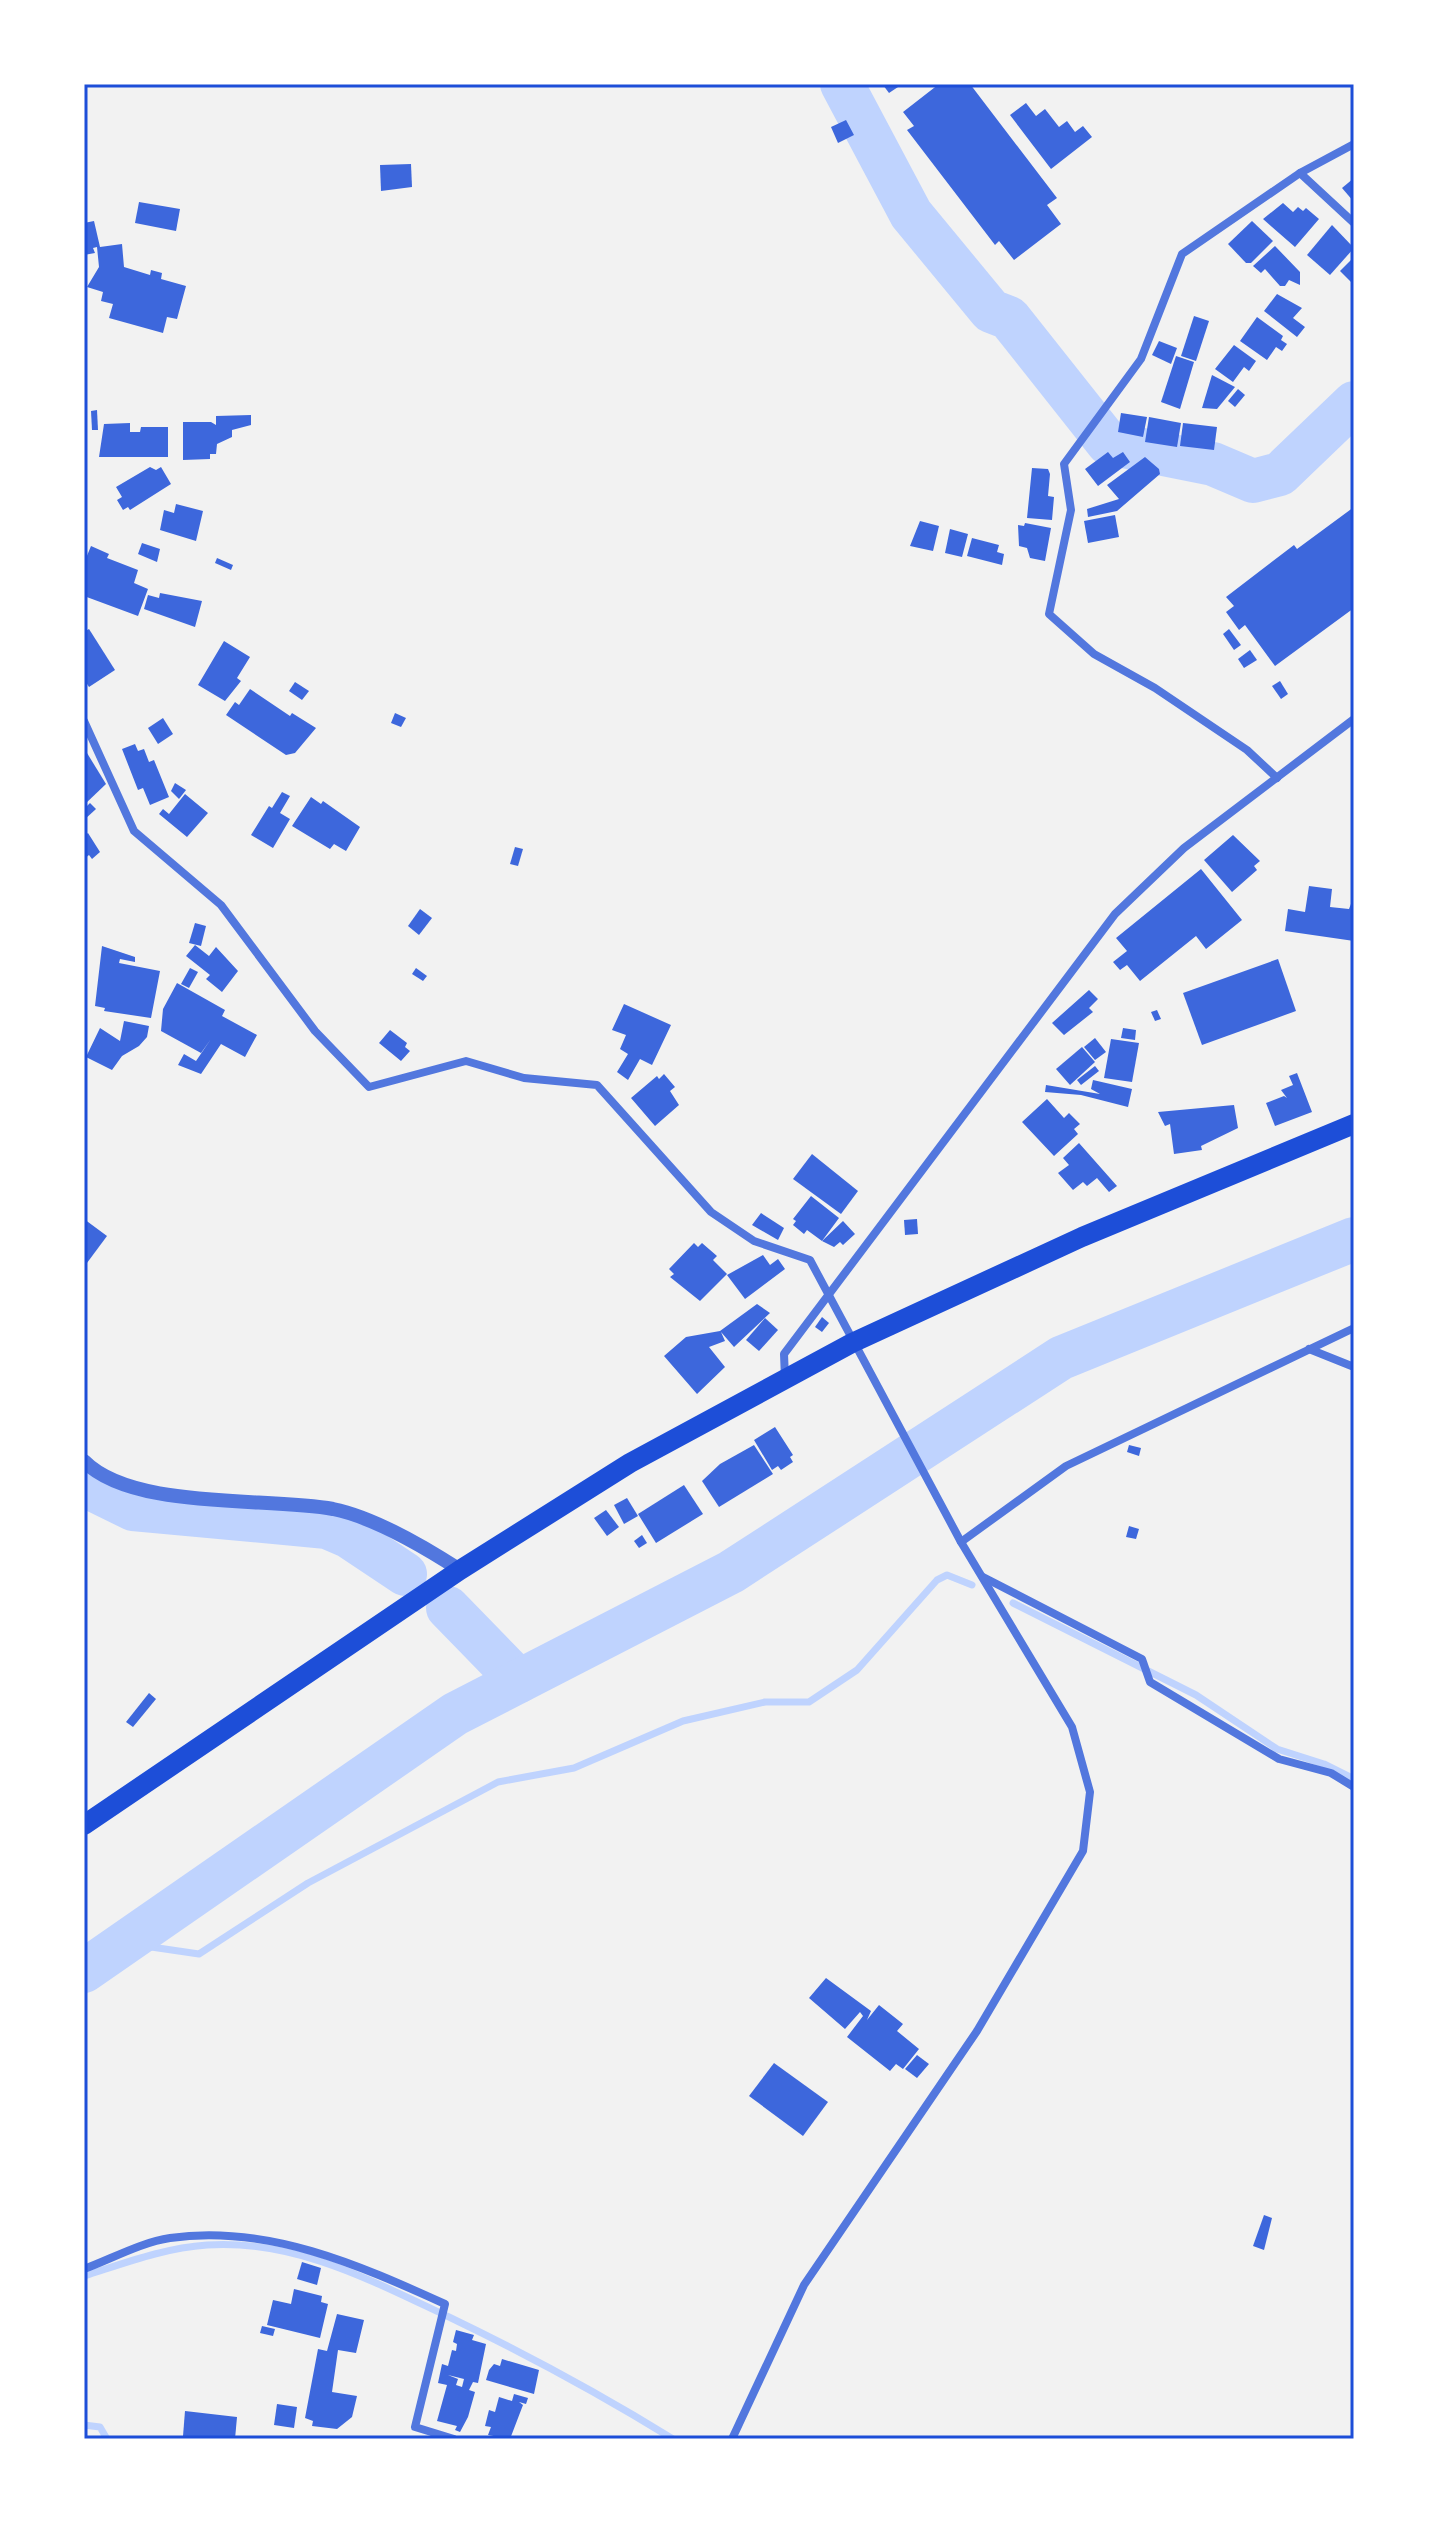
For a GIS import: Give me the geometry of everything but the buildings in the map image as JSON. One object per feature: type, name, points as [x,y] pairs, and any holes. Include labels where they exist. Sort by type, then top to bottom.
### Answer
[{"type":"highway","points":[[84,1825],[460,1570],[630,1463],[852,1343],[1082,1237],[1354,1124]]},
{"type":"street","points":[[1277,778],[1247,750],[1094,654],[1049,614],[1071,510],[1064,464],[1141,359],[1182,254],[1300,173],[1354,144]]},
{"type":"street","points":[[1300,173],[1354,223]]},
{"type":"street","points":[[785,1381],[784,1354],[826,1294],[1115,914],[1184,848],[1354,719]]},
{"type":"street","points":[[84,721],[134,831],[221,905],[315,1031],[369,1087],[466,1061],[524,1078],[597,1085],[711,1212],[754,1241],[810,1260],[961,1542],[1072,1727],[1090,1792],[1083,1851],[977,2031],[804,2285],[732,2439]]},
{"type":"street","points":[[961,1542],[1066,1466],[1354,1328]]},
{"type":"street","points":[[1309,1349],[1354,1367]]},
{"type":"street","points":[[84,1461],[107,1479],[151,1492],[336,1510],[431,1551],[460,1570]]},
{"type":"street","points":[[982,1577],[1142,1659],[1150,1682],[1279,1759],[1331,1773],[1354,1787]]},
{"type":"street","points":[[84,2269],[169,2238],[253,2237],[351,2261],[445,2304],[415,2427],[454,2439]]},
{"type":"waterway","points":[[842,84],[911,214],[991,311],[1009,318],[1108,443],[1213,464],[1253,481],[1280,474],[1354,403]]},
{"type":"waterway","points":[[84,1971],[455,1714],[731,1572],[1061,1358],[1354,1239]]},
{"type":"waterway","points":[[84,1485],[133,1509],[327,1527],[348,1536],[405,1574]]},
{"type":"waterway","points":[[124,1943],[199,1954],[308,1883],[498,1782],[574,1768],[683,1721],[765,1702],[809,1702],[857,1670],[937,1580],[947,1575],[972,1585]]},
{"type":"waterway","points":[[1013,1603],[1196,1695],[1277,1749],[1324,1764],[1354,1779]]},
{"type":"waterway","points":[[448,1608],[519,1681]]},
{"type":"waterway","points":[[84,2276],[160,2253],[207,2245],[240,2245],[302,2256],[362,2277],[478,2331],[590,2390],[673,2439]]},
{"type":"waterway","points":[[84,2425],[100,2427],[107,2439]]}]
